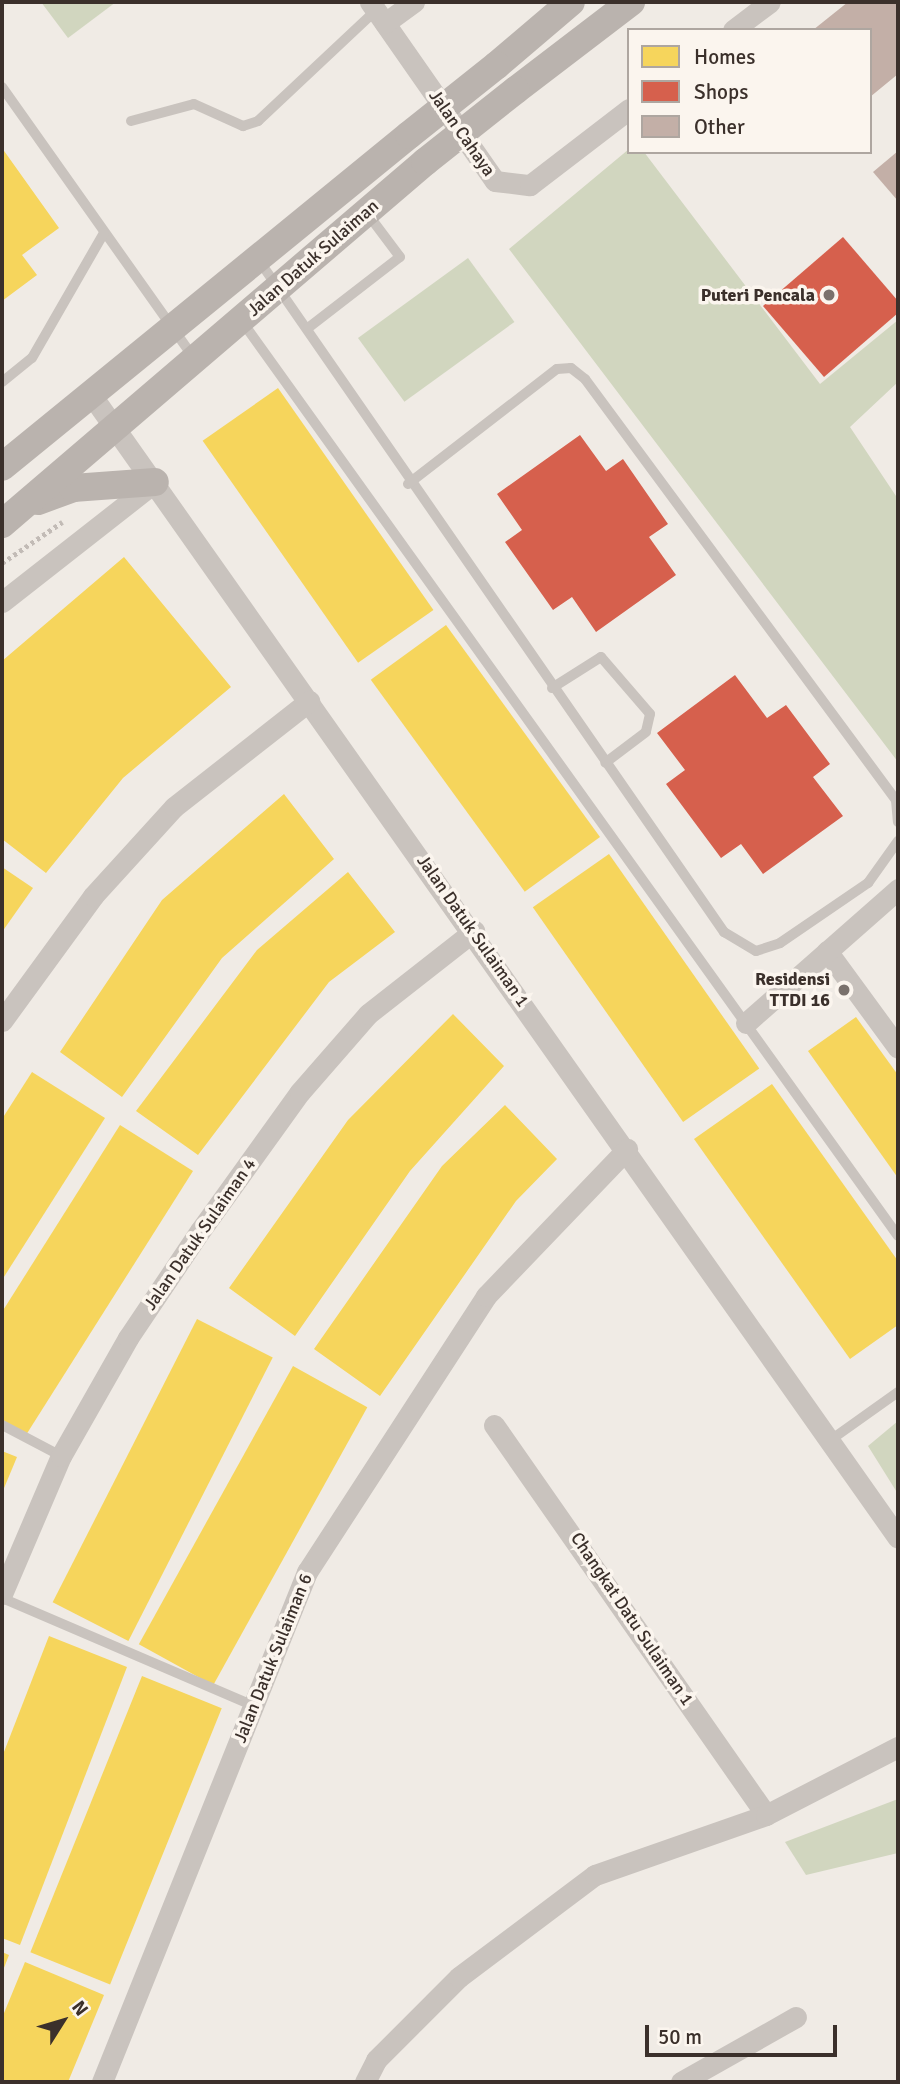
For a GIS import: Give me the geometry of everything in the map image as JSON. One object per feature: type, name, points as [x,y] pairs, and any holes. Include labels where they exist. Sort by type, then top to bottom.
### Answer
[{"type":"main road","name":"Jalan Datuk Sulaiman","points":[[2,467],[571,2]]},
{"type":"main road","name":"Jalan Datuk Sulaiman","points":[[11,516],[425,162],[631,2]]},
{"type":"main road","points":[[11,516],[73,488],[155,482]]},
{"type":"street","points":[[377,11],[414,2]]},
{"type":"street","points":[[736,28],[769,2]]},
{"type":"street","name":"Jalan Cahaya","points":[[377,11],[495,181],[530,186],[627,111]]},
{"type":"street","name":"Jalan Datuk Sulaiman 1","points":[[90,393],[628,1149],[854,1470],[898,1538]]},
{"type":"street","points":[[2,603],[155,482]]},
{"type":"street","points":[[2,1021],[93,896],[174,807],[309,701]]},
{"type":"street","points":[[746,1023],[898,889]]},
{"type":"street","name":"Jalan Datuk Sulaiman 4","points":[[2,1596],[61,1456],[128,1338],[300,1092],[368,1014],[474,931]]},
{"type":"street","points":[[827,951],[898,1048]]},
{"type":"street","name":"Jalan Datuk Sulaiman 6","points":[[103,2082],[307,1572],[486,1296],[628,1149]]},
{"type":"street","name":"Changkat Datu Sulaiman 1","points":[[494,1425],[766,1815]]},
{"type":"street","points":[[365,2082],[376,2060],[459,1977],[595,1875],[766,1815],[898,1747]]},
{"type":"street","points":[[681,2082],[796,2017]]},
{"type":"lane","points":[[131,121],[194,104],[243,126],[258,121],[377,11]]},
{"type":"lane","points":[[2,87],[195,359]]},
{"type":"lane","points":[[308,328],[400,257],[366,212]]},
{"type":"lane","points":[[2,382],[32,358],[104,233]]},
{"type":"lane","points":[[257,258],[308,328],[408,484],[724,932],[756,951],[780,943],[868,883],[898,841]]},
{"type":"lane","points":[[241,320],[898,1236]]},
{"type":"lane","points":[[408,484],[556,369],[571,368],[586,379],[896,800],[898,822]]},
{"type":"lane","points":[[552,688],[601,657],[650,714],[646,732],[605,763]]},
{"type":"lane","points":[[832,1439],[898,1392]]},
{"type":"lane","points":[[2,1425],[61,1456]]},
{"type":"lane","points":[[2,1596],[252,1705]]},
{"type":"path","points":[[2,563],[74,514]]},
{"type":"green space","points":[[41,2],[116,2],[68,38]]},
{"type":"green space","points":[[627,151],[627,154],[646,154],[820,384],[898,320],[898,382],[850,427],[898,499],[898,762],[509,249]]},
{"type":"green space","points":[[468,258],[514,322],[404,402],[358,338]]},
{"type":"green space","points":[[898,1421],[898,1494],[868,1446]]},
{"type":"green space","points":[[898,1799],[898,1853],[806,1875],[785,1842]]},
{"type":"building: Homes","points":[[2,148],[59,228],[22,255],[37,275],[2,301]]},
{"type":"building: Homes","points":[[278,388],[433,610],[358,663],[203,441]]},
{"type":"building: Homes","points":[[124,557],[231,687],[123,778],[46,873],[2,839],[2,661]]},
{"type":"building: Homes","points":[[446,625],[600,837],[525,892],[371,680]]},
{"type":"building: Homes","points":[[284,794],[334,859],[222,958],[122,1097],[60,1052],[162,900]]},
{"type":"building: Homes","points":[[609,854],[759,1069],[683,1122],[533,907]]},
{"type":"building: Homes","points":[[2,867],[33,888],[2,932]]},
{"type":"building: Homes","points":[[348,872],[395,932],[329,982],[198,1155],[136,1111],[257,950]]},
{"type":"building: Homes","points":[[453,1014],[504,1066],[410,1171],[295,1336],[229,1288],[348,1120]]},
{"type":"building: Homes","points":[[856,1017],[898,1075],[898,1178],[808,1051]]},
{"type":"building: Homes","points":[[32,1072],[105,1118],[2,1280],[2,1119]]},
{"type":"building: Homes","points":[[772,1084],[898,1261],[898,1325],[850,1359],[694,1139]]},
{"type":"building: Homes","points":[[505,1105],[557,1159],[516,1201],[380,1396],[314,1349],[442,1166]]},
{"type":"building: Homes","points":[[120,1125],[193,1171],[26,1435],[2,1420],[2,1312]]},
{"type":"building: Homes","points":[[197,1319],[273,1358],[128,1641],[53,1602]]},
{"type":"building: Homes","points":[[293,1366],[367,1407],[213,1685],[139,1644]]},
{"type":"building: Homes","points":[[2,1451],[17,1457],[2,1493]]},
{"type":"building: Homes","points":[[49,1636],[127,1667],[20,1945],[2,1938],[2,1757]]},
{"type":"building: Homes","points":[[142,1676],[222,1708],[110,1985],[30,1952]]},
{"type":"building: Homes","points":[[2,1952],[9,1955],[2,1973]]},
{"type":"building: Homes","points":[[25,1962],[104,1995],[68,2082],[2,2082],[2,2018]]},
{"type":"building: Shops","points":[[843,237],[898,301],[898,313],[824,377],[763,306]]},
{"type":"building: Shops","points":[[580,435],[606,471],[623,459],[668,524],[649,537],[676,575],[596,632],[572,597],[553,610],[505,542],[522,530],[497,494]]},
{"type":"building: Shops","points":[[735,675],[767,718],[786,705],[830,764],[813,777],[843,816],[763,874],[741,844],[721,858],[666,784],[685,770],[657,733]]},
{"type":"building: Other","points":[[848,2],[898,2],[898,74],[872,95],[872,28],[816,28]]},
{"type":"building: Other","points":[[898,151],[898,201],[873,172]]},
{"type":"place","name":"Puteri Pencala","points":[[829,295]]},
{"type":"place","name":"Residensi TTDI 16","points":[[844,990]]}]
